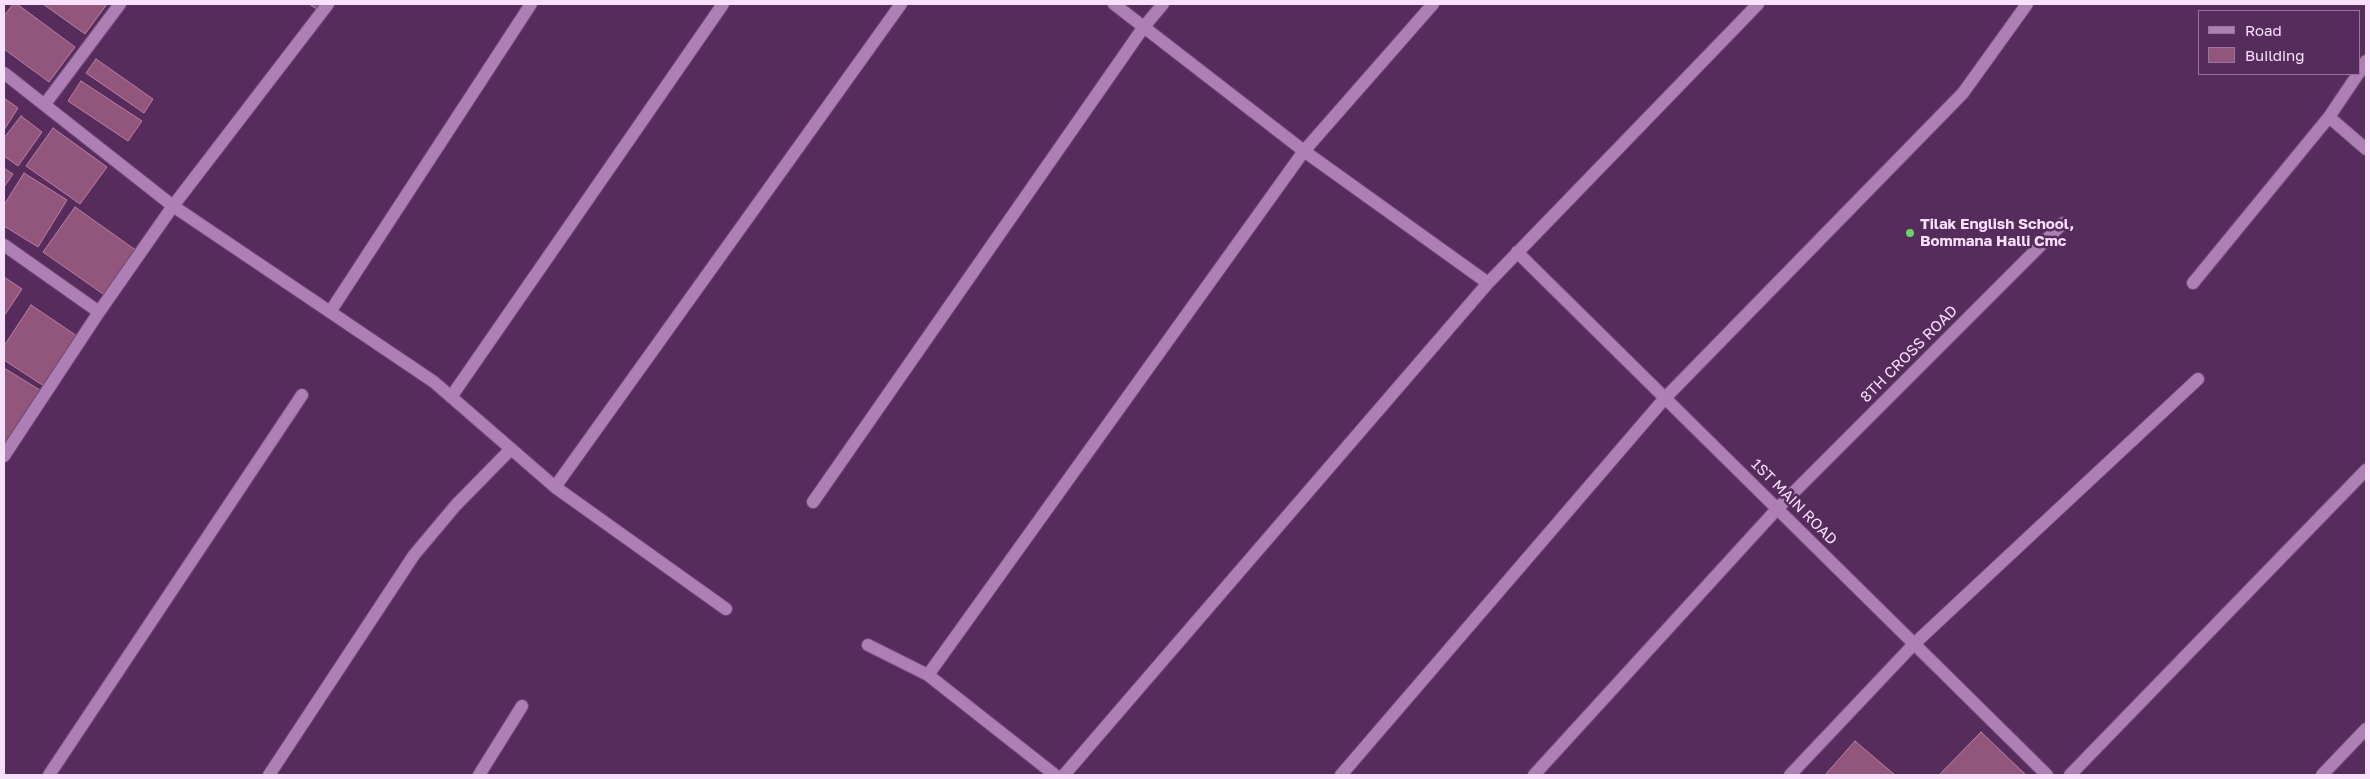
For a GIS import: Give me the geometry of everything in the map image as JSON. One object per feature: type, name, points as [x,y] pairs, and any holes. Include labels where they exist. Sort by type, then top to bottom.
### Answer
[{"type":"street","points":[[45,104],[120,4]]},
{"type":"street","points":[[4,456],[99,312],[174,206],[328,4]]},
{"type":"street","points":[[330,312],[530,4]]},
{"type":"street","points":[[451,397],[723,4]]},
{"type":"street","points":[[555,487],[901,4]]},
{"type":"street","points":[[1114,4],[1304,150],[1488,283]]},
{"type":"street","points":[[813,502],[1143,28],[1163,4]]},
{"type":"street","points":[[928,675],[1304,150],[1433,4]]},
{"type":"street","points":[[1064,775],[1488,283],[1758,4]]},
{"type":"street","points":[[1341,775],[1665,398],[1963,93],[2027,4]]},
{"type":"street","points":[[4,73],[174,206],[434,382],[510,450],[555,487],[726,608]]},
{"type":"street","points":[[2193,283],[2328,117],[2357,75]]},
{"type":"street","points":[[2328,117],[2366,150]]},
{"type":"street","name":"8TH CROSS ROAD","points":[[1534,775],[1777,509],[2063,223]]},
{"type":"street","points":[[4,245],[99,312]]},
{"type":"street","name":"1ST MAIN ROAD","points":[[1517,252],[2048,775]]},
{"type":"street","points":[[1790,775],[1914,644],[2198,378]]},
{"type":"street","points":[[49,775],[302,395]]},
{"type":"street","points":[[269,775],[414,555],[456,506],[510,450]]},
{"type":"street","points":[[2070,775],[2366,470]]},
{"type":"street","points":[[868,645],[928,675],[1055,775]]},
{"type":"street","points":[[479,775],[522,706]]},
{"type":"street","points":[[2322,775],[2366,730]]},
{"type":"building","points":[[13,4],[17,4],[75,47],[49,82],[4,49],[4,16]]},
{"type":"building","points":[[43,4],[107,4],[85,34]]},
{"type":"building","points":[[309,4],[322,4],[318,10]]},
{"type":"building","points":[[96,59],[153,99],[144,113],[86,73]]},
{"type":"building","points":[[81,81],[142,121],[128,141],[68,101]]},
{"type":"building","points":[[4,98],[18,108],[4,130]]},
{"type":"building","points":[[21,116],[42,132],[18,166],[4,156],[4,138]]},
{"type":"building","points":[[53,128],[107,167],[80,204],[26,166]]},
{"type":"building","points":[[4,168],[13,174],[4,187]]},
{"type":"building","points":[[24,173],[67,200],[38,247],[4,226],[4,205]]},
{"type":"building","points":[[75,207],[137,251],[106,296],[43,252]]},
{"type":"building","points":[[4,277],[22,289],[4,316]]},
{"type":"building","points":[[31,305],[80,338],[47,388],[4,360],[4,346]]},
{"type":"building","points":[[4,368],[43,392],[10,444],[4,440]]},
{"type":"building","points":[[1981,732],[2026,775],[1939,775]]},
{"type":"building","points":[[1855,741],[1895,775],[1825,775]]},
{"type":"place","name":"Tilak English School, Bommana Halli Cmc","points":[[1910,233]]}]
